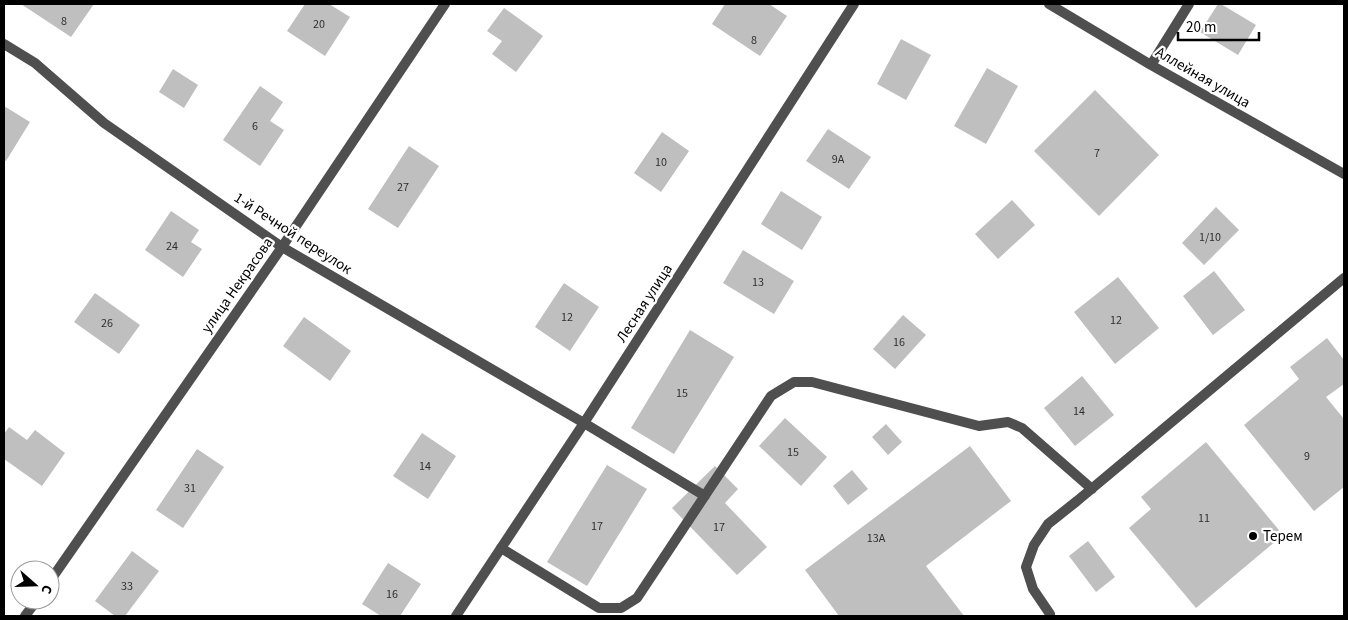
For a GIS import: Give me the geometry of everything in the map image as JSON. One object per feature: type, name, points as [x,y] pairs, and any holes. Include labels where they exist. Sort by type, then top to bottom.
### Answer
[{"type":"street","name":"улица Некрасова","points":[[60,567],[282,247],[445,4]]},
{"type":"street","name":"Лесная улица","points":[[456,616],[584,424],[854,4]]},
{"type":"street","name":"Аллейная улица","points":[[1049,4],[1151,65],[1344,174]]},
{"type":"street","points":[[1151,65],[1189,4]]},
{"type":"street","name":"1-й Речной переулок","points":[[4,44],[35,63],[104,123],[282,247],[705,496]]},
{"type":"street","points":[[1050,614],[1033,589],[1026,567],[1034,545],[1048,524],[1344,278]]},
{"type":"street","points":[[501,548],[599,608],[621,608],[637,598],[771,396],[794,382],[812,382],[979,426],[1008,422],[1022,428],[1092,489]]},
{"type":"building","points":[[21,4],[94,4],[71,37]]},
{"type":"building","points":[[305,4],[329,4],[350,17],[325,56],[287,31]]},
{"type":"building","points":[[725,4],[769,4],[787,16],[760,56],[712,24]]},
{"type":"building","points":[[1218,4],[1256,25],[1238,55],[1200,32]]},
{"type":"building","points":[[504,8],[543,36],[516,72],[492,54],[502,41],[487,31]]},
{"type":"building","points":[[901,39],[931,55],[906,100],[877,84]]},
{"type":"building","points":[[987,68],[1018,86],[986,144],[954,126]]},
{"type":"building","points":[[173,69],[198,85],[184,108],[159,92]]},
{"type":"building","points":[[260,86],[283,102],[270,121],[284,130],[260,166],[223,140]]},
{"type":"building","points":[[1095,90],[1159,155],[1099,216],[1034,151]]},
{"type":"building","points":[[4,106],[30,122],[6,161],[4,160]]},
{"type":"building","points":[[828,129],[871,157],[849,189],[806,161]]},
{"type":"building","points":[[662,132],[689,151],[661,192],[634,173]]},
{"type":"building","points":[[409,146],[439,166],[398,228],[368,209]]},
{"type":"building","points":[[781,191],[822,217],[802,250],[761,224]]},
{"type":"building","points":[[1012,200],[1035,225],[998,259],[975,234]]},
{"type":"building","points":[[1216,207],[1239,230],[1204,265],[1182,243]]},
{"type":"building","points":[[171,211],[199,230],[191,242],[202,249],[183,277],[145,250]]},
{"type":"building","points":[[743,250],[794,281],[774,314],[723,283]]},
{"type":"building","points":[[1214,271],[1245,310],[1213,335],[1183,296]]},
{"type":"building","points":[[1118,277],[1159,328],[1115,364],[1074,312]]},
{"type":"building","points":[[564,283],[599,307],[570,351],[535,327]]},
{"type":"building","points":[[95,293],[140,325],[119,354],[74,322]]},
{"type":"building","points":[[903,315],[926,335],[895,369],[873,349]]},
{"type":"building","points":[[304,317],[351,351],[330,381],[283,346]]},
{"type":"building","points":[[690,330],[734,357],[674,454],[631,428]]},
{"type":"building","points":[[1327,338],[1344,360],[1344,384],[1326,397],[1344,419],[1344,487],[1314,511],[1244,425],[1299,379],[1290,367]]},
{"type":"building","points":[[1082,376],[1114,415],[1075,446],[1044,408]]},
{"type":"building","points":[[785,418],[827,457],[801,486],[759,446]]},
{"type":"building","points":[[886,424],[902,442],[888,455],[872,437]]},
{"type":"building","points":[[9,427],[27,440],[35,430],[65,453],[42,486],[4,459],[4,434]]},
{"type":"building","points":[[422,433],[456,456],[428,499],[393,476]]},
{"type":"building","points":[[1206,442],[1283,535],[1196,608],[1129,528],[1151,509],[1141,497]]},
{"type":"building","points":[[970,446],[1011,501],[926,566],[964,616],[839,616],[805,570]]},
{"type":"building","points":[[197,449],[224,467],[183,528],[156,510]]},
{"type":"building","points":[[607,465],[647,489],[587,586],[547,562]]},
{"type":"building","points":[[715,466],[738,489],[725,503],[767,547],[737,575],[672,508]]},
{"type":"building","points":[[852,470],[868,489],[848,505],[833,486]]},
{"type":"building","points":[[1088,541],[1115,577],[1096,592],[1069,556]]},
{"type":"building","points":[[132,551],[159,571],[125,616],[115,616],[95,601]]},
{"type":"building","points":[[388,563],[421,584],[400,616],[381,616],[362,604]]},
{"type":"place","name":"Терем","points":[[1253,536]]}]
